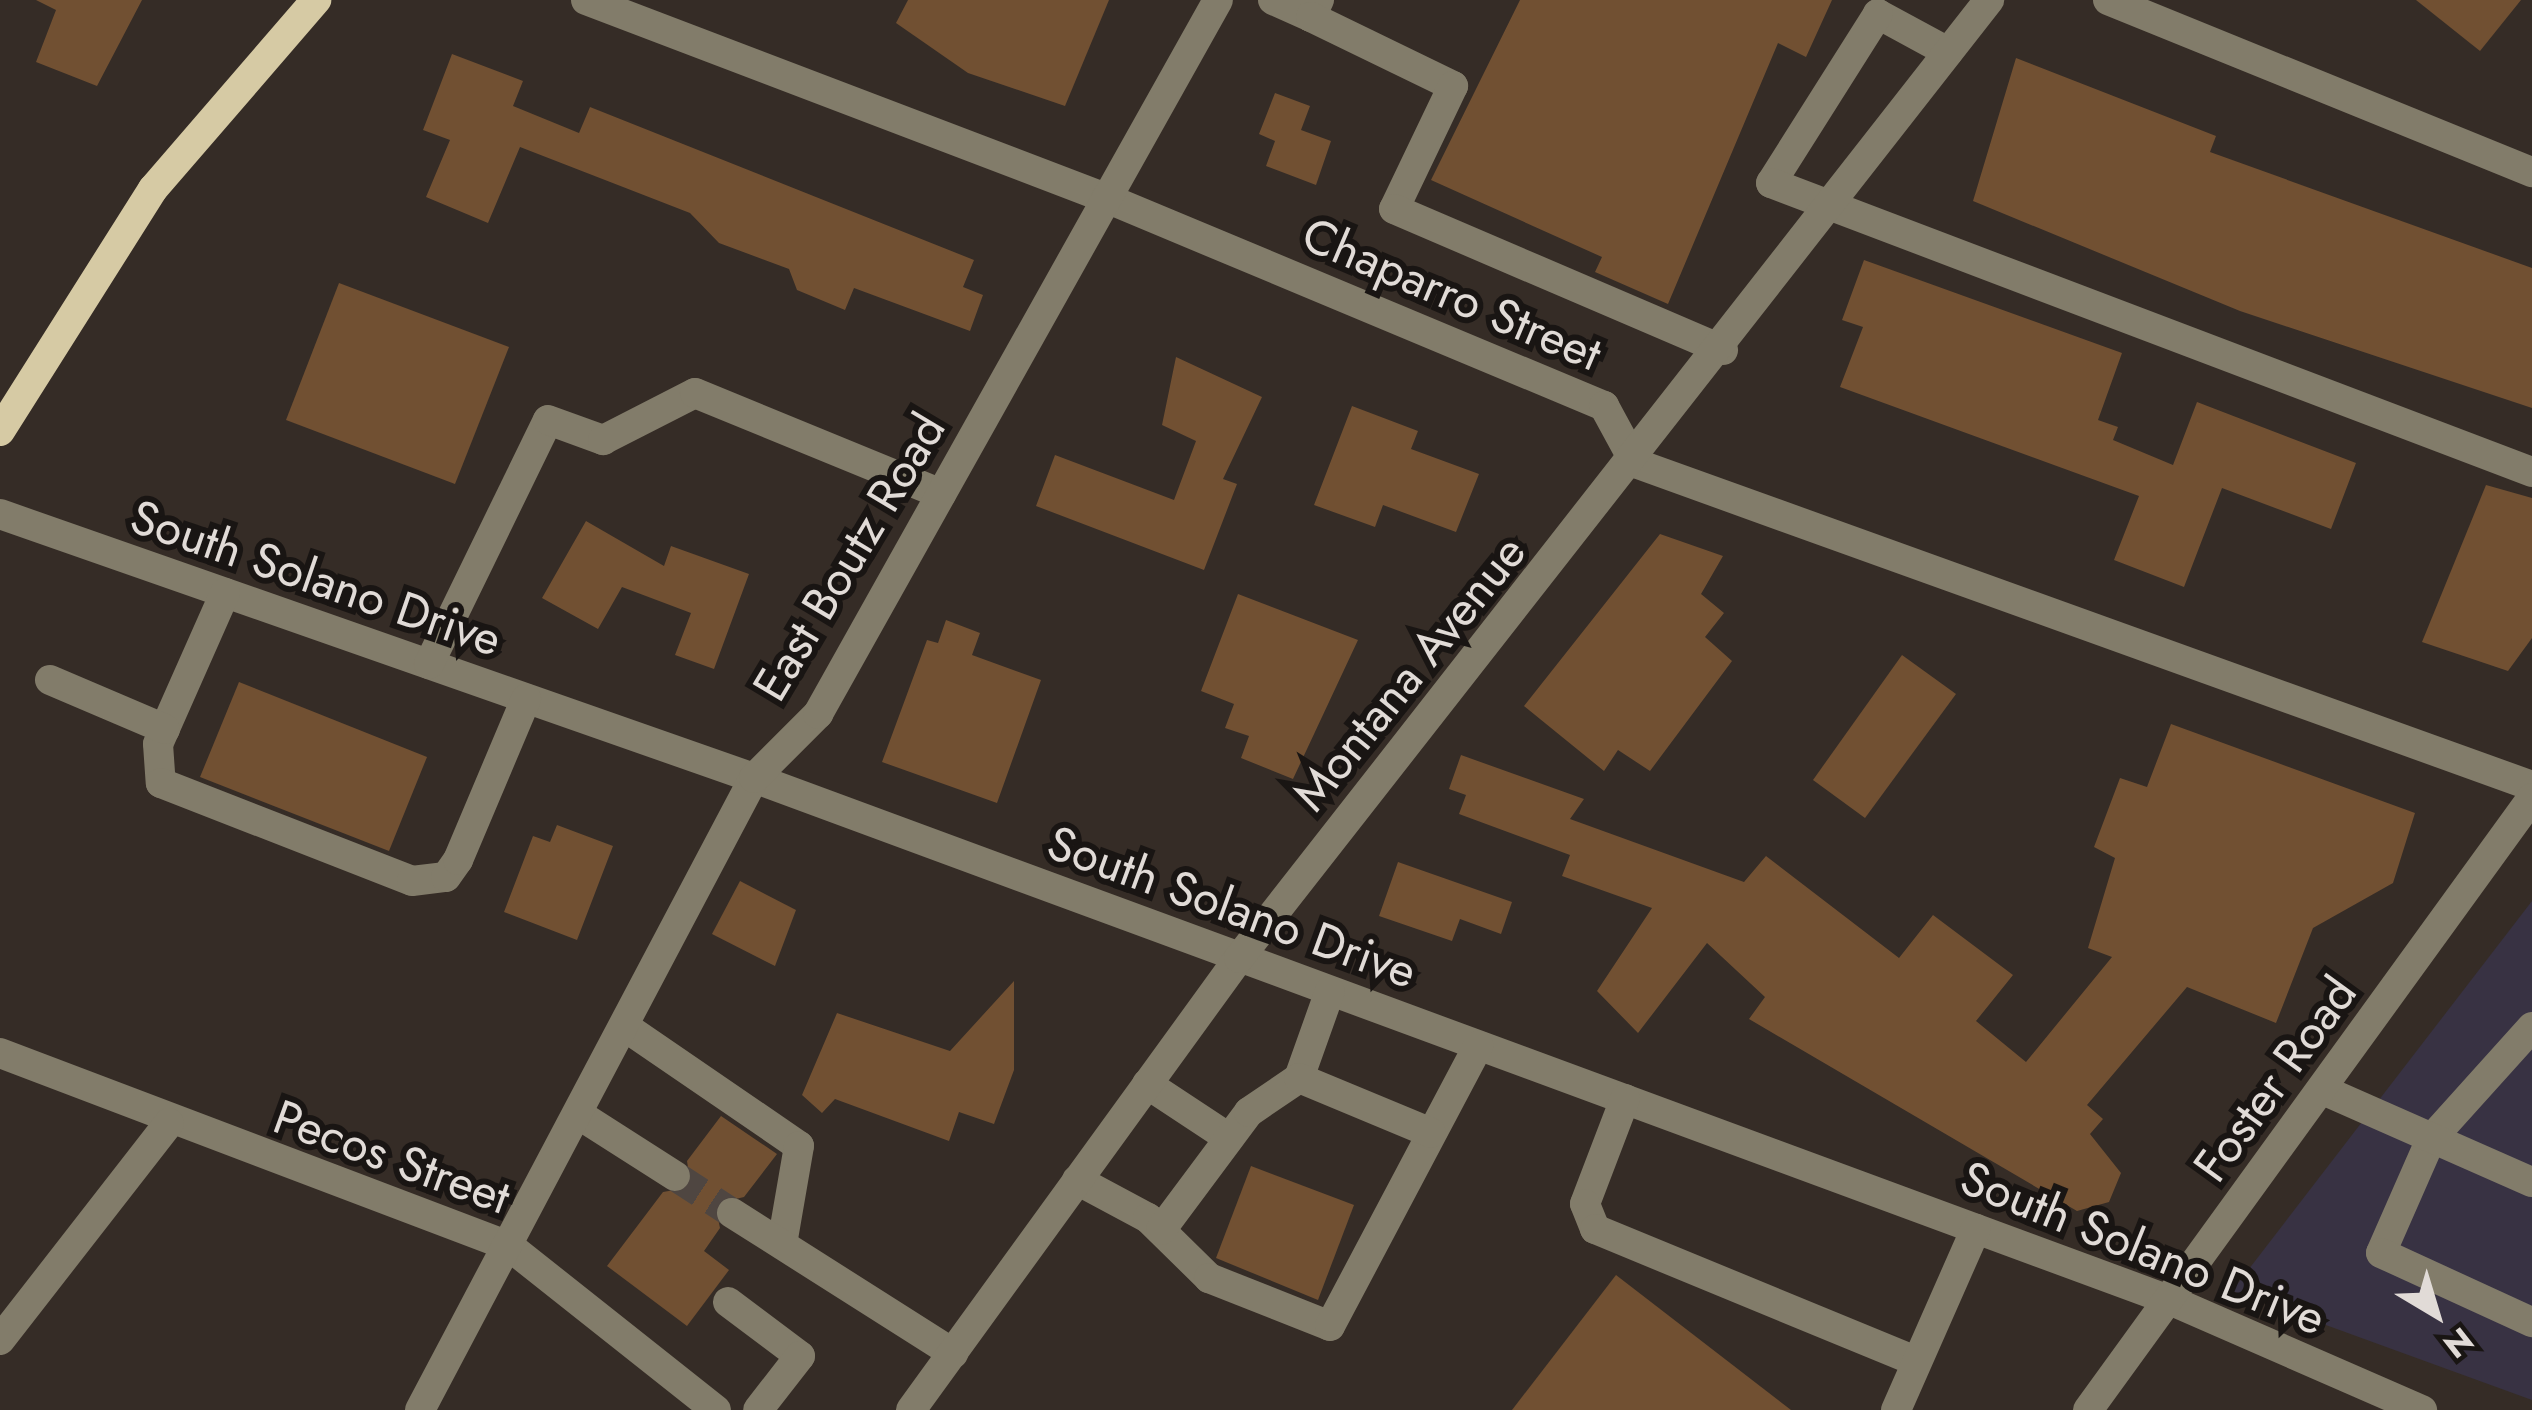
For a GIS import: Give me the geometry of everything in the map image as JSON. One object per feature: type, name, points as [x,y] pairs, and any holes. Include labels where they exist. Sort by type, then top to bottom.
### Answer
[{"type":"main road","points":[[0,430],[153,189],[316,0]]},
{"type":"street","name":"Chaparro Street","points":[[586,0],[1106,198],[1604,406],[1635,463]]},
{"type":"street","name":"East Boutz Road","points":[[420,1410],[754,778],[818,714],[1218,0]]},
{"type":"street","points":[[1273,0],[1315,9],[1453,86],[1394,209],[1723,350]]},
{"type":"street","name":"Montana Avenue","points":[[911,1410],[1239,958],[1635,463],[1989,0]]},
{"type":"street","points":[[2108,0],[2532,172]]},
{"type":"street","points":[[1948,52],[1877,14],[1771,183],[1828,210],[2532,472]]},
{"type":"street","points":[[429,664],[548,421],[602,440],[695,393],[941,494]]},
{"type":"street","points":[[1635,463],[2532,786]]},
{"type":"street","name":"South Solano Drive","points":[[0,514],[754,778],[2172,1301],[2422,1410]]},
{"type":"street","points":[[225,593],[165,728],[155,769],[177,798],[412,881],[446,878],[526,699]]},
{"type":"street","points":[[50,680],[165,728]]},
{"type":"street","name":"Foster Road","points":[[2088,1410],[2172,1301],[2532,798]]},
{"type":"street","points":[[1161,1230],[1229,1138],[1299,1078],[1330,992]]},
{"type":"street","points":[[624,1026],[799,1146],[782,1244]]},
{"type":"street","points":[[2532,1027],[2431,1138],[2381,1253],[2532,1322]]},
{"type":"street","points":[[1077,1180],[1161,1230],[1209,1279],[1330,1326],[1478,1046]]},
{"type":"street","name":"Pecos Street","points":[[0,1053],[169,1123],[509,1246],[716,1410]]},
{"type":"street","points":[[1299,1078],[1431,1133]]},
{"type":"street","points":[[1147,1084],[1229,1138]]},
{"type":"street","points":[[2323,1090],[2532,1181]]},
{"type":"street","points":[[1625,1100],[1585,1204],[1595,1229],[1916,1360]]},
{"type":"street","points":[[578,1114],[675,1177]]},
{"type":"street","points":[[0,1340],[169,1123]]},
{"type":"street","points":[[731,1213],[952,1353]]},
{"type":"street","points":[[1896,1410],[1976,1229]]},
{"type":"street","points":[[728,1302],[800,1356],[758,1410]]},
{"type":"shaded area","points":[[2532,901],[2532,1400],[2232,1291]]},
{"type":"building","points":[[36,0],[142,0],[97,86],[36,62],[56,10]]},
{"type":"building","points":[[908,0],[1109,0],[1065,106],[968,73],[896,23]]},
{"type":"building","points":[[1520,0],[1832,0],[1806,57],[1778,43],[1668,304],[1595,272],[1602,257],[1431,180]]},
{"type":"building","points":[[2416,0],[2521,0],[2480,51]]},
{"type":"building","points":[[452,54],[523,81],[513,106],[579,133],[590,107],[974,260],[963,287],[983,295],[970,331],[854,288],[845,310],[797,290],[789,269],[719,243],[690,213],[520,147],[488,223],[426,197],[450,140],[423,130]]},
{"type":"building","points":[[2016,58],[2216,136],[2210,152],[2532,268],[2532,408],[2240,311],[1973,201]]},
{"type":"building","points":[[1275,93],[1310,106],[1301,130],[1331,141],[1316,185],[1266,166],[1275,141],[1259,134]]},
{"type":"building","points":[[1864,260],[2122,353],[2098,420],[2118,427],[2113,440],[2173,465],[2197,402],[2356,463],[2331,529],[2222,488],[2184,587],[2114,560],[2139,496],[1840,387],[1863,327],[1842,320]]},
{"type":"building","points":[[339,283],[509,347],[455,484],[286,420]]},
{"type":"building","points":[[1176,357],[1262,397],[1223,479],[1237,484],[1204,570],[1036,506],[1055,455],[1174,500],[1196,441],[1162,425]]},
{"type":"building","points":[[1352,406],[1418,431],[1411,449],[1479,474],[1456,532],[1383,505],[1375,527],[1314,505]]},
{"type":"building","points":[[2486,485],[2532,498],[2532,638],[2508,671],[2422,642]]},
{"type":"building","points":[[586,521],[664,566],[671,546],[749,574],[714,669],[675,655],[691,613],[622,587],[598,629],[542,598]]},
{"type":"building","points":[[1660,534],[1723,556],[1701,594],[1724,613],[1705,637],[1732,661],[1650,771],[1618,750],[1604,771],[1524,706]]},
{"type":"building","points":[[1238,594],[1358,640],[1293,779],[1241,758],[1249,736],[1225,728],[1234,704],[1201,691]]},
{"type":"building","points":[[946,620],[980,633],[972,655],[1041,680],[997,803],[882,762],[927,640],[938,643]]},
{"type":"building","points":[[1902,655],[1956,694],[1865,818],[1813,780]]},
{"type":"building","points":[[239,682],[427,757],[389,851],[200,777]]},
{"type":"building","points":[[2171,724],[2415,813],[2393,883],[2313,928],[2276,1023],[2187,987],[2087,1105],[2103,1119],[2090,1134],[2121,1173],[2109,1202],[2077,1211],[1749,1019],[1765,997],[1707,943],[1638,1033],[1597,991],[1652,908],[1562,876],[1570,855],[1459,814],[1466,795],[1449,789],[1461,755],[1584,799],[1570,819],[1744,882],[1766,856],[1899,958],[1933,915],[2013,975],[1976,1021],[2026,1062],[2112,957],[2088,948],[2115,858],[2094,847],[2120,778],[2147,787]]},
{"type":"building","points":[[557,825],[613,846],[577,940],[504,912],[533,836],[550,842]]},
{"type":"building","points":[[1398,862],[1512,902],[1501,934],[1460,919],[1452,941],[1379,916]]},
{"type":"building","points":[[740,881],[796,910],[775,966],[712,934]]},
{"type":"building","points":[[1014,981],[1014,1070],[994,1124],[959,1112],[949,1141],[835,1099],[822,1113],[802,1095],[837,1013],[950,1051]]},
{"type":"building","points":[[721,1116],[777,1154],[744,1197],[715,1204],[720,1228],[704,1251],[729,1270],[687,1326],[607,1266],[663,1192],[691,1187],[687,1161]]},
{"type":"building","points":[[1251,1166],[1354,1205],[1318,1300],[1216,1258]]},
{"type":"building","points":[[1616,1275],[1791,1410],[1512,1410]]},
{"type":"tunnel","points":[[675,1176],[732,1213]]}]
